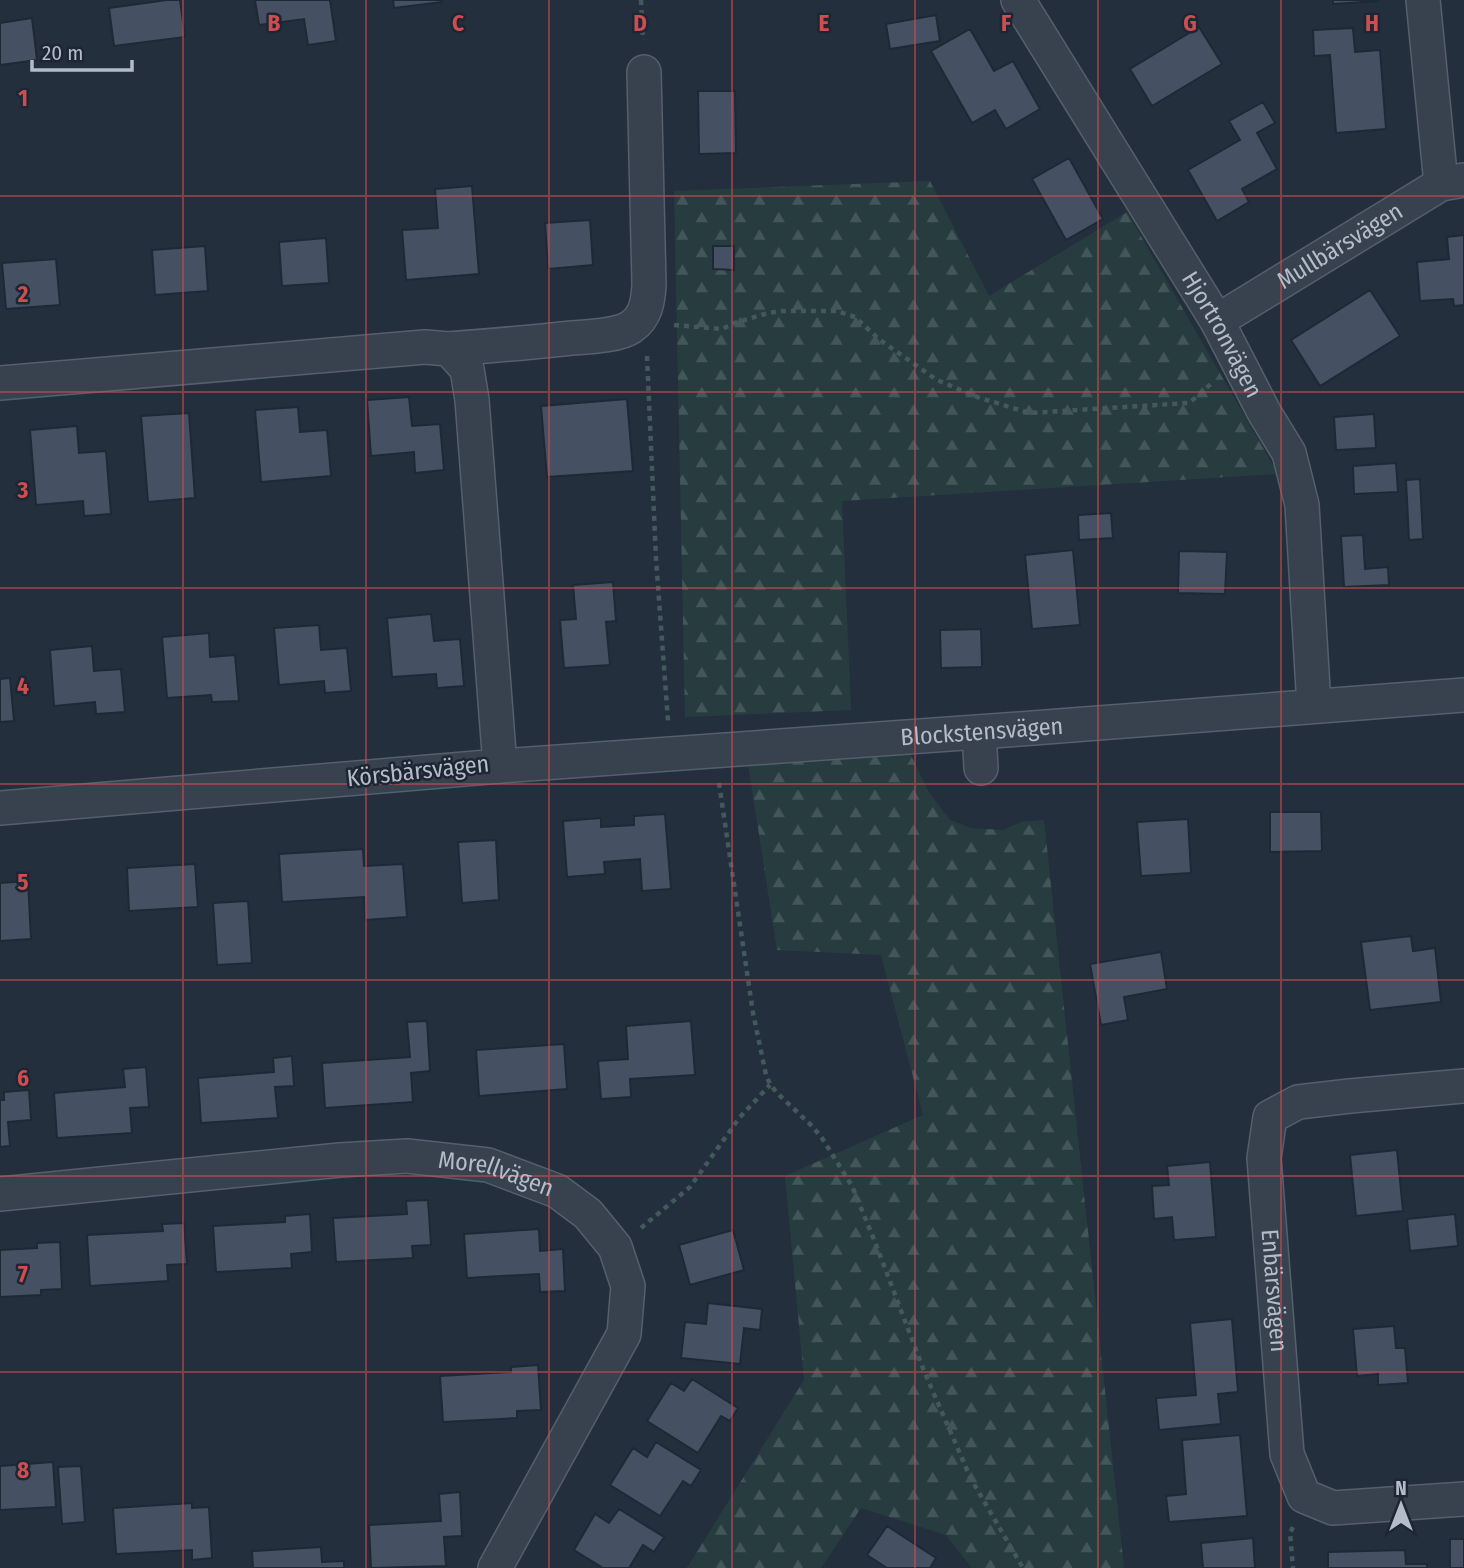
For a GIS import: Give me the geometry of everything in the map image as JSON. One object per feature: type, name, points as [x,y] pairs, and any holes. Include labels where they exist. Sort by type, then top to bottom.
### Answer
[{"type":"street","name":"Hjortronvägen","points":[[1017,0],[1217,321],[1264,412],[1289,453],[1302,505],[1314,706]]},
{"type":"street","points":[[1423,0],[1452,182]]},
{"type":"street","points":[[0,383],[425,347],[449,349],[599,336],[628,330],[638,322],[644,312],[649,285],[644,72]]},
{"type":"street","name":"Mullbärsvägen","points":[[1217,321],[1452,182]]},
{"type":"street","name":"Körsbärsvägen","points":[[0,808],[500,766],[472,400],[467,369],[449,349]]},
{"type":"street","name":"Blockstensvägen","points":[[500,766],[1464,695]]},
{"type":"street","points":[[979,732],[981,768]]},
{"type":"street","name":"Enbärsvägen","points":[[1464,1086],[1297,1102],[1270,1116],[1264,1158],[1287,1454],[1304,1496],[1333,1508],[1464,1499]]},
{"type":"street","name":"Morellvägen","points":[[0,1194],[340,1160],[407,1156],[488,1165],[557,1191],[588,1214],[615,1247],[628,1286],[624,1334],[495,1568]]},
{"type":"path","points":[[641,0],[644,72]]},
{"type":"path","points":[[670,753],[656,559],[647,351],[638,322],[722,329],[768,313],[782,311],[846,313],[855,317],[880,340],[937,380],[977,397],[1030,412],[1188,402],[1237,359]]},
{"type":"path","points":[[715,750],[753,1013],[766,1074],[770,1084],[822,1138],[852,1186],[924,1371],[971,1479],[1023,1568]]},
{"type":"path","points":[[615,1247],[690,1187],[740,1116],[770,1084]]},
{"type":"green space","points":[[930,181],[989,296],[1127,212],[1278,474],[842,501],[851,710],[685,717],[674,191]]},
{"type":"green space","points":[[910,753],[928,791],[950,820],[971,828],[1003,830],[1021,822],[1044,820],[1124,1568],[972,1568],[946,1535],[861,1508],[821,1568],[687,1568],[804,1380],[785,1176],[923,1115],[881,955],[777,950],[748,764]]},
{"type":"building","points":[[180,0],[185,37],[114,46],[109,8]]},
{"type":"building","points":[[255,0],[330,0],[336,41],[308,45],[304,19],[259,25]]},
{"type":"building","points":[[393,0],[441,0],[442,2],[394,8]]},
{"type":"building","points":[[1333,0],[1378,0],[1378,1],[1333,4]]},
{"type":"building","points":[[936,15],[940,41],[890,49],[886,24]]},
{"type":"building","points":[[32,18],[37,60],[0,65],[0,23]]},
{"type":"building","points":[[1199,27],[1222,64],[1152,106],[1130,69]]},
{"type":"building","points":[[1353,28],[1355,52],[1380,50],[1386,129],[1336,133],[1330,55],[1314,56],[1313,30]]},
{"type":"building","points":[[970,29],[994,71],[1013,61],[1040,109],[1006,129],[995,110],[972,123],[931,51]]},
{"type":"building","points":[[698,91],[735,91],[736,153],[699,154]]},
{"type":"building","points":[[1263,102],[1275,123],[1257,133],[1277,169],[1242,189],[1249,202],[1217,221],[1188,170],[1240,140],[1229,121]]},
{"type":"building","points":[[1069,158],[1103,219],[1066,240],[1032,179]]},
{"type":"building","points":[[472,186],[479,274],[406,280],[402,230],[438,228],[435,189]]},
{"type":"building","points":[[590,220],[593,265],[548,269],[545,223]]},
{"type":"building","points":[[1464,235],[1464,305],[1454,306],[1453,299],[1420,301],[1417,262],[1449,259],[1447,237]]},
{"type":"building","points":[[326,238],[329,283],[282,286],[279,242]]},
{"type":"building","points":[[205,246],[208,291],[155,295],[152,250]]},
{"type":"building","points":[[713,246],[734,246],[734,270],[713,269]]},
{"type":"building","points":[[56,259],[60,305],[6,309],[2,263]]},
{"type":"building","points":[[1370,290],[1400,336],[1320,386],[1291,340]]},
{"type":"building","points":[[409,397],[412,426],[440,424],[444,470],[415,473],[414,452],[371,456],[367,400]]},
{"type":"building","points":[[627,399],[633,471],[547,477],[541,406]]},
{"type":"building","points":[[298,407],[300,432],[327,430],[331,476],[261,482],[255,410]]},
{"type":"building","points":[[189,413],[195,498],[148,502],[141,416]]},
{"type":"building","points":[[1374,414],[1376,448],[1336,450],[1334,417]]},
{"type":"building","points":[[77,426],[79,453],[106,451],[111,514],[84,516],[83,501],[36,505],[30,430]]},
{"type":"building","points":[[1396,463],[1398,492],[1354,494],[1353,466]]},
{"type":"building","points":[[1420,479],[1423,539],[1409,540],[1406,480]]},
{"type":"building","points":[[1111,513],[1113,538],[1079,540],[1078,515]]},
{"type":"building","points":[[1363,535],[1365,569],[1388,567],[1389,585],[1344,587],[1341,536]]},
{"type":"building","points":[[1073,550],[1080,625],[1032,629],[1025,555]]},
{"type":"building","points":[[1179,551],[1227,552],[1225,594],[1178,593]]},
{"type":"building","points":[[613,582],[616,621],[606,622],[610,665],[564,668],[560,620],[576,619],[573,585]]},
{"type":"building","points":[[431,614],[434,641],[460,639],[464,686],[437,688],[436,674],[392,677],[387,618]]},
{"type":"building","points":[[319,625],[321,650],[347,648],[351,691],[325,693],[324,681],[279,685],[274,628]]},
{"type":"building","points":[[981,629],[982,667],[941,668],[940,630]]},
{"type":"building","points":[[209,633],[210,657],[235,655],[239,701],[212,702],[211,695],[167,698],[162,637]]},
{"type":"building","points":[[92,646],[94,671],[121,669],[125,712],[96,714],[95,702],[54,706],[50,650]]},
{"type":"building","points":[[10,678],[14,721],[0,722],[0,679]]},
{"type":"building","points":[[1270,812],[1321,812],[1322,851],[1270,852]]},
{"type":"building","points":[[665,814],[671,889],[642,891],[640,859],[604,862],[605,874],[567,877],[563,821],[601,818],[601,827],[634,825],[634,816]]},
{"type":"building","points":[[1188,819],[1191,873],[1141,876],[1137,822]]},
{"type":"building","points":[[496,840],[499,900],[462,903],[458,842]]},
{"type":"building","points":[[363,849],[364,866],[403,864],[407,917],[365,920],[364,897],[282,902],[279,854]]},
{"type":"building","points":[[195,864],[198,907],[129,911],[127,868]]},
{"type":"building","points":[[28,881],[31,939],[0,941],[0,883]]},
{"type":"building","points":[[248,901],[252,963],[217,965],[213,903]]},
{"type":"building","points":[[1411,936],[1413,951],[1435,948],[1441,1002],[1370,1010],[1361,942]]},
{"type":"building","points":[[1161,952],[1167,989],[1124,997],[1128,1020],[1101,1025],[1090,964]]},
{"type":"building","points":[[427,1021],[430,1071],[411,1073],[413,1102],[325,1108],[322,1063],[410,1057],[407,1022]]},
{"type":"building","points":[[691,1021],[695,1075],[630,1079],[631,1097],[601,1099],[598,1061],[628,1059],[626,1026]]},
{"type":"building","points":[[564,1044],[567,1089],[479,1096],[476,1050]]},
{"type":"building","points":[[292,1056],[294,1086],[275,1087],[278,1118],[201,1123],[198,1078],[274,1072],[273,1058]]},
{"type":"building","points":[[146,1067],[149,1107],[130,1108],[132,1133],[57,1138],[54,1093],[125,1087],[123,1069]]},
{"type":"building","points":[[29,1090],[31,1120],[8,1122],[10,1146],[0,1147],[0,1100],[4,1100],[4,1092]]},
{"type":"building","points":[[1397,1150],[1403,1211],[1356,1216],[1350,1155]]},
{"type":"building","points":[[1210,1162],[1216,1237],[1174,1240],[1172,1217],[1154,1219],[1152,1186],[1169,1185],[1167,1166]]},
{"type":"building","points":[[428,1200],[431,1245],[412,1246],[413,1258],[336,1262],[333,1218],[407,1214],[406,1201]]},
{"type":"building","points":[[310,1214],[312,1252],[291,1254],[292,1268],[216,1272],[213,1226],[285,1222],[285,1216]]},
{"type":"building","points":[[1455,1214],[1458,1246],[1410,1251],[1407,1219]]},
{"type":"building","points":[[184,1223],[187,1264],[167,1265],[168,1281],[90,1286],[87,1235],[163,1231],[162,1224]]},
{"type":"building","points":[[539,1229],[540,1251],[563,1249],[565,1291],[540,1292],[539,1274],[467,1278],[464,1234]]},
{"type":"building","points":[[733,1230],[744,1270],[690,1285],[679,1245]]},
{"type":"building","points":[[60,1242],[62,1289],[41,1290],[41,1295],[0,1297],[0,1250],[37,1248],[37,1243]]},
{"type":"building","points":[[708,1303],[762,1309],[760,1330],[744,1328],[740,1364],[681,1358],[685,1322],[706,1324]]},
{"type":"building","points":[[1232,1319],[1238,1392],[1218,1394],[1221,1424],[1159,1430],[1156,1398],[1196,1395],[1190,1323]]},
{"type":"building","points":[[1394,1326],[1396,1348],[1405,1348],[1408,1383],[1378,1385],[1378,1374],[1357,1376],[1353,1329]]},
{"type":"building","points":[[538,1365],[541,1410],[517,1411],[517,1418],[443,1422],[440,1376],[511,1372],[511,1367]]},
{"type":"building","points":[[692,1379],[738,1408],[730,1421],[721,1416],[698,1453],[647,1421],[671,1383],[684,1391]]},
{"type":"building","points":[[1240,1435],[1247,1516],[1169,1522],[1166,1496],[1186,1494],[1182,1440]]},
{"type":"building","points":[[656,1442],[701,1470],[691,1486],[683,1481],[660,1516],[610,1485],[633,1448],[647,1457]]},
{"type":"building","points":[[53,1462],[56,1507],[0,1510],[0,1466]]},
{"type":"building","points":[[81,1466],[85,1522],[62,1524],[58,1467]]},
{"type":"building","points":[[460,1492],[462,1536],[444,1537],[446,1566],[371,1568],[369,1525],[441,1521],[439,1494]]},
{"type":"building","points":[[192,1503],[192,1508],[209,1507],[212,1558],[192,1560],[192,1550],[116,1554],[113,1508]]},
{"type":"building","points":[[619,1509],[664,1537],[654,1552],[643,1545],[629,1568],[603,1568],[574,1550],[595,1514],[609,1523]]},
{"type":"building","points":[[887,1526],[936,1558],[930,1568],[887,1568],[867,1555]]},
{"type":"building","points":[[1253,1538],[1255,1568],[1203,1568],[1201,1543]]},
{"type":"building","points":[[1450,1539],[1464,1539],[1464,1568],[1450,1568]]},
{"type":"building","points":[[321,1547],[322,1562],[344,1561],[344,1568],[253,1568],[252,1551]]},
{"type":"building","points":[[1405,1550],[1406,1564],[1427,1564],[1427,1568],[1328,1568],[1328,1552]]}]
